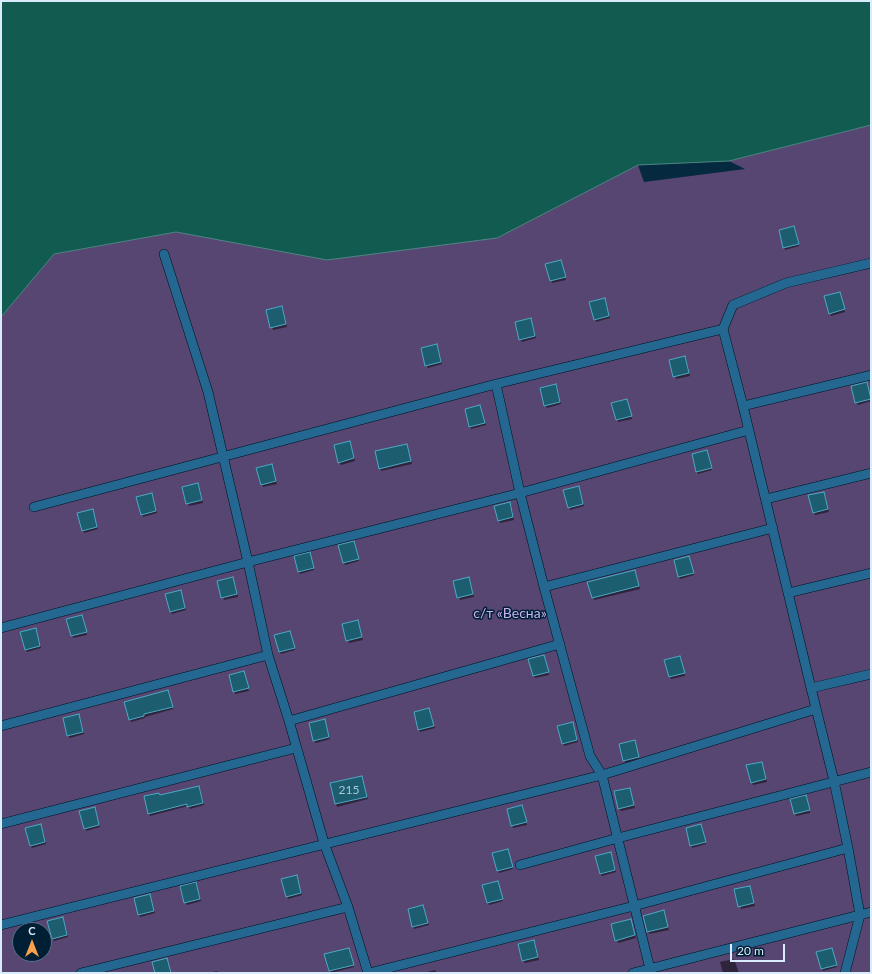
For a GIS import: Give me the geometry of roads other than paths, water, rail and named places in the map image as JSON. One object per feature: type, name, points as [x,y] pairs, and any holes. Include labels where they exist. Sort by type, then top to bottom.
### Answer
[{"type":"lane","points":[[164,254],[208,392],[268,655],[289,721],[324,843],[348,907],[369,973],[634,906],[848,848]]},
{"type":"lane","points":[[845,973],[860,914],[848,848],[834,781],[766,499],[723,329],[733,305],[786,283],[871,263]]},
{"type":"lane","points":[[34,507],[496,384],[723,329]]},
{"type":"lane","points":[[743,406],[871,375]]},
{"type":"lane","points":[[496,384],[520,493],[544,587],[590,756],[602,775],[650,971]]},
{"type":"lane","points":[[1,628],[248,562],[520,493],[749,430]]},
{"type":"lane","points":[[766,499],[871,473]]},
{"type":"lane","points":[[544,587],[773,528]]},
{"type":"lane","points":[[788,593],[871,573]]},
{"type":"lane","points":[[289,721],[560,644]]},
{"type":"lane","points":[[1,726],[268,655]]},
{"type":"lane","points":[[811,688],[871,674]]},
{"type":"lane","points":[[1,925],[324,843],[602,775],[816,708]]},
{"type":"lane","points":[[1,824],[296,748]]},
{"type":"lane","points":[[520,865],[871,772]]},
{"type":"lane","points":[[81,973],[348,907]]},
{"type":"lane","points":[[633,973],[650,971],[871,912]]},
{"type":"park label","name":"с/т «Весна»","points":[[510,613]]}]
